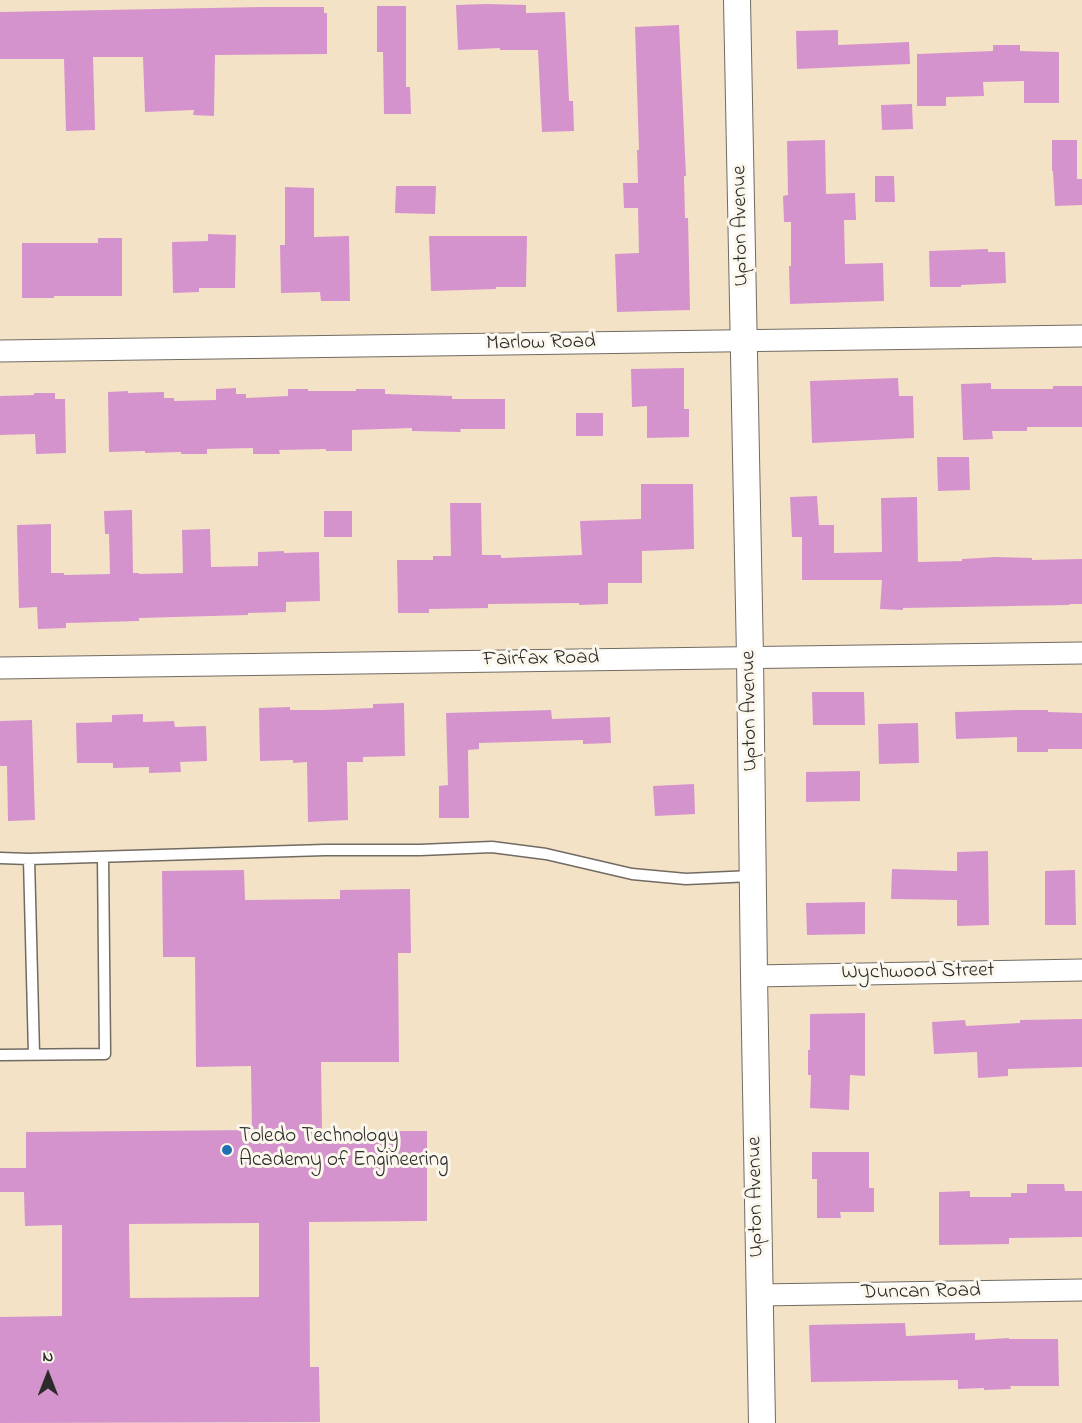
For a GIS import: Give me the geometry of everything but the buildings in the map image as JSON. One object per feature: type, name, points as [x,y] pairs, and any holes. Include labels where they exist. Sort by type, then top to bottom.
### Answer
[{"type":"street","name":"Upton Avenue","points":[[737,0],[762,1423]]},
{"type":"street","name":"Marlow Road","points":[[0,351],[1082,336]]},
{"type":"street","name":"Fairfax Road","points":[[0,668],[1082,653]]},
{"type":"street","name":"Wychwood Street","points":[[754,976],[1082,970]]},
{"type":"street","name":"Duncan Road","points":[[759,1295],[1082,1290]]},
{"type":"lane","points":[[0,858],[492,847],[546,854],[632,874],[686,879],[753,876]]},
{"type":"lane","points":[[0,1055],[105,1054],[104,857]]},
{"type":"lane","points":[[29,859],[34,1054]]},
{"type":"place","name":"Toledo Technology Academy of Engineering","points":[[227,1150]]}]
